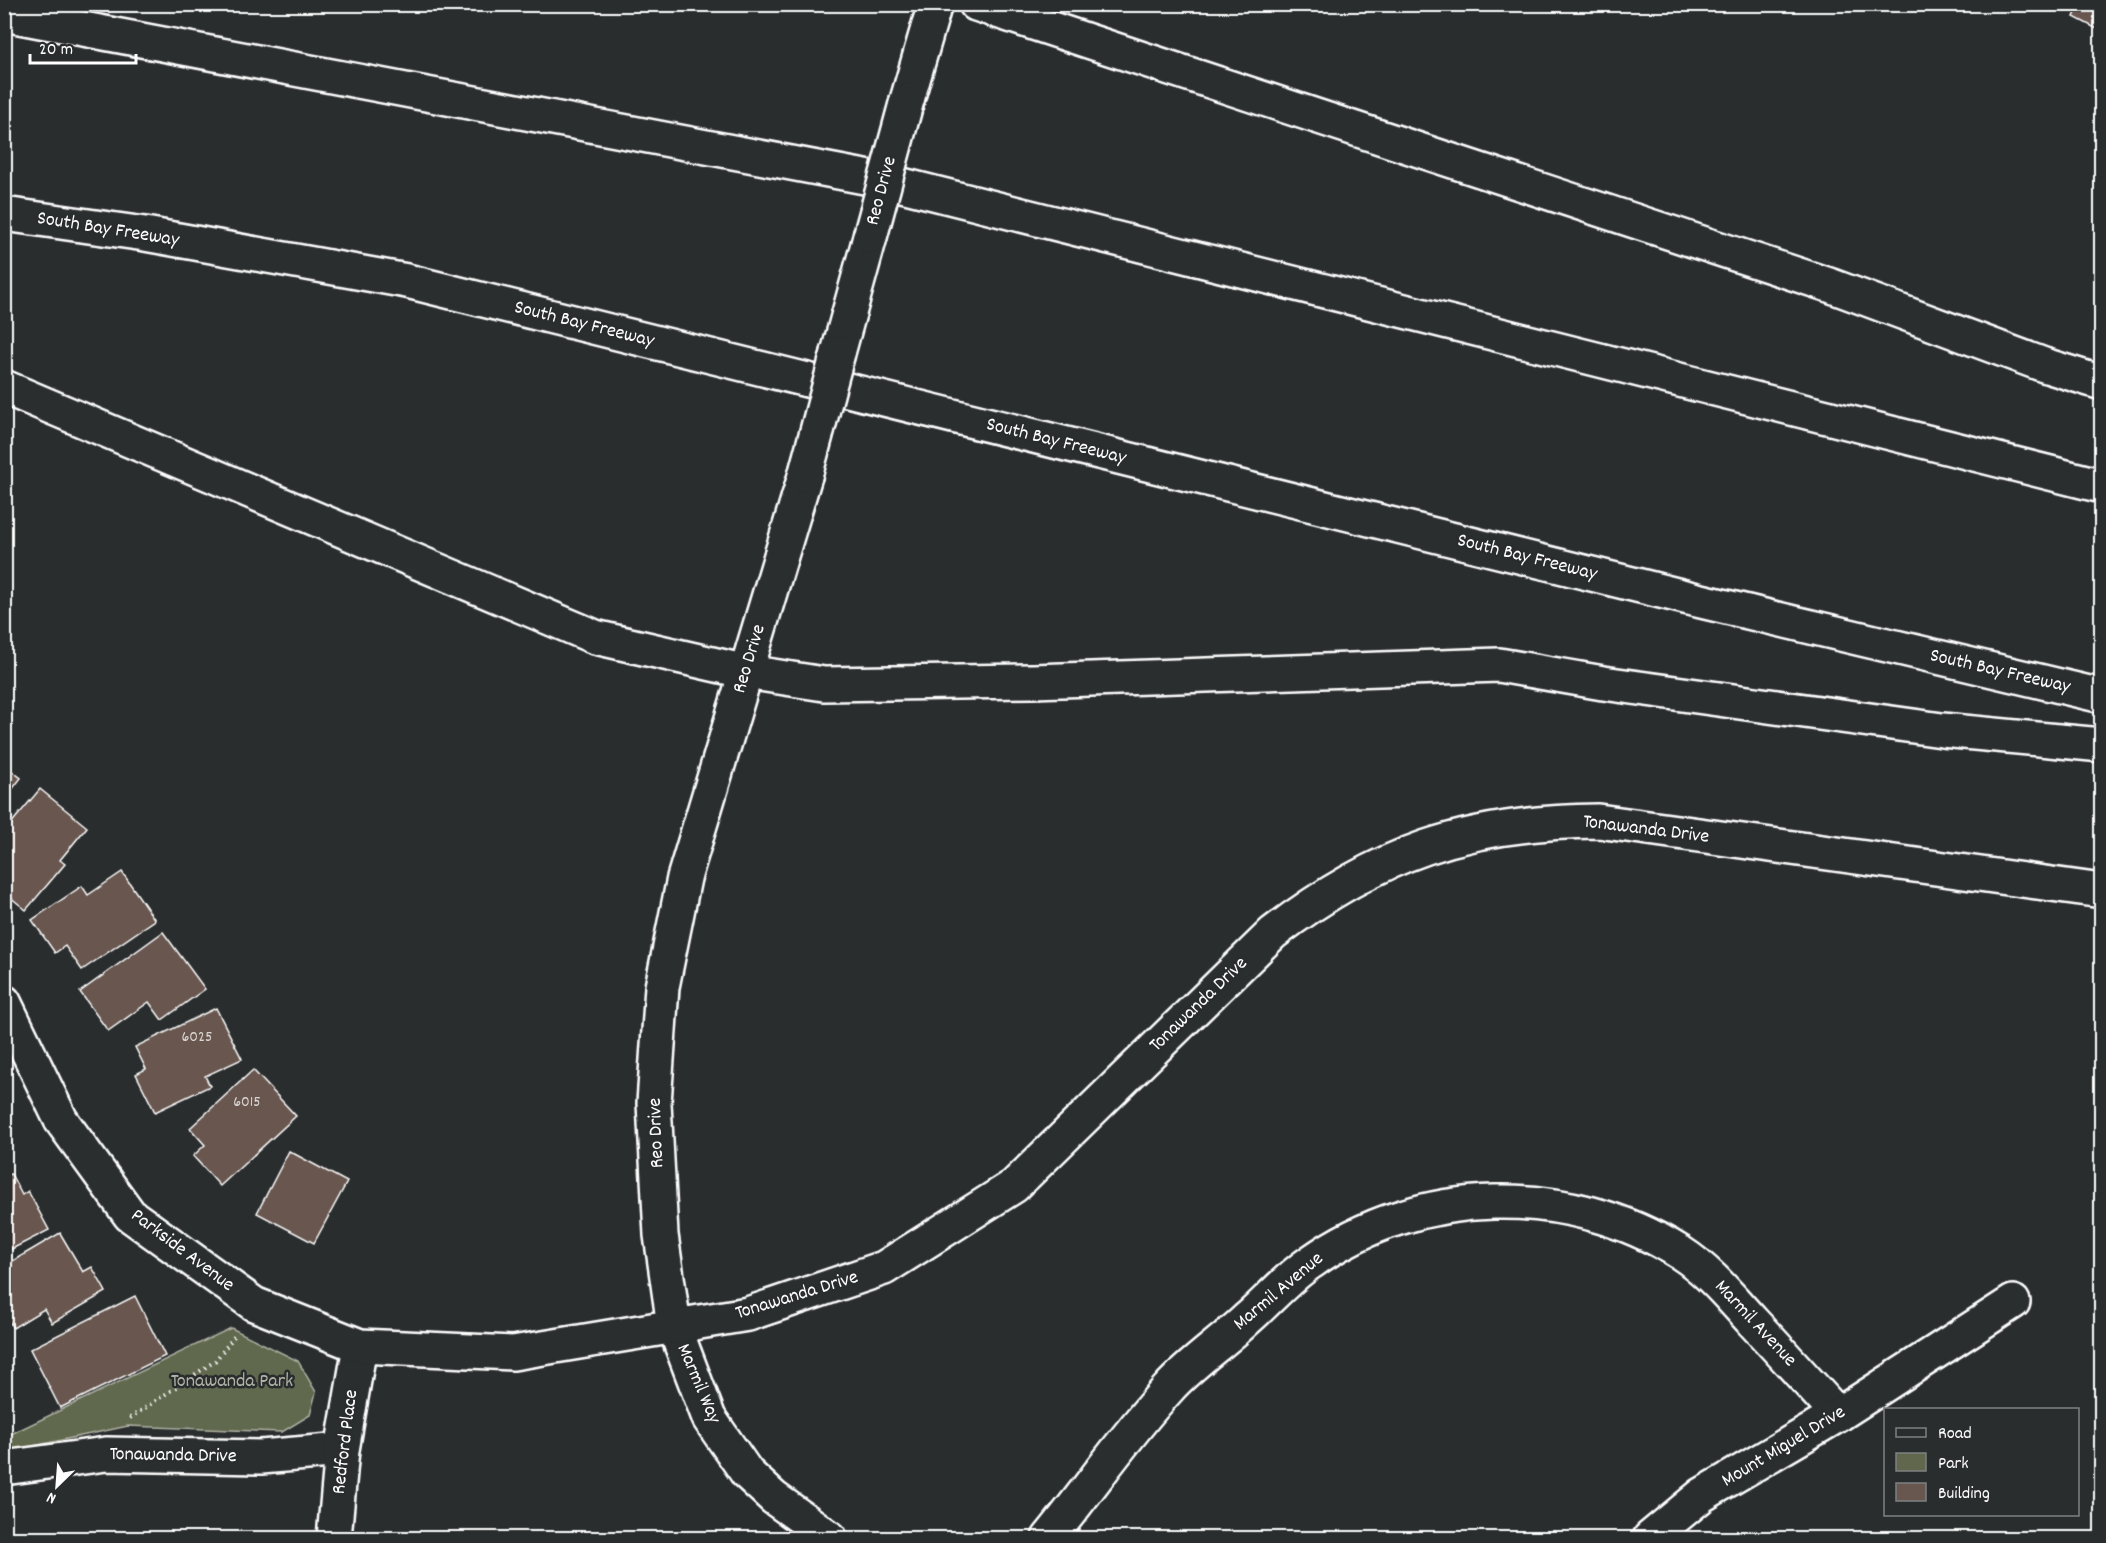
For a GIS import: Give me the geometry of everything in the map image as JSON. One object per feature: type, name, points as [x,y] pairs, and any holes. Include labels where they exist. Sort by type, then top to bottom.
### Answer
[{"type":"main road","name":"Reo Drive","points":[[674,1326],[661,1235],[654,1103],[662,987],[684,878],[805,476],[934,4]]},
{"type":"main road","points":[[975,4],[1832,286],[2044,365],[2102,383]]},
{"type":"main road","points":[[4,14],[886,181],[2102,486]]},
{"type":"main road","name":"South Bay Freeway","points":[[4,214],[145,234],[407,281],[1697,600],[2102,696]]},
{"type":"main road","points":[[4,387],[595,637],[747,672],[824,684],[1033,681],[1498,665],[1603,683],[1942,730],[2102,745]]},
{"type":"main road","name":"Tonawanda Drive","points":[[360,1347],[513,1353],[748,1314],[884,1268],[1014,1186],[1273,933],[1345,882],[1425,846],[1467,834],[1510,826],[1598,821],[2094,890]]},
{"type":"main road","name":"Parkside Avenue","points":[[4,1002],[61,1120],[130,1215],[254,1304],[360,1347]]},
{"type":"main road","name":"Marmil Avenue","points":[[1049,1539],[1169,1387],[1303,1268],[1346,1239],[1385,1222],[1425,1210],[1467,1203],[1541,1204],[1585,1212],[1618,1222],[1680,1253],[1708,1273],[1838,1415]]},
{"type":"main road","name":"Mount Miguel Drive","points":[[1650,1539],[1702,1496],[1838,1415],[2013,1302]]},
{"type":"main road","name":"Marmil Way","points":[[674,1326],[709,1418],[747,1473],[774,1498],[830,1539]]},
{"type":"main road","name":"Redford Place","points":[[334,1539],[342,1450],[360,1347]]},
{"type":"main road","name":"Tonawanda Drive","points":[[4,1468],[106,1454],[261,1457],[342,1450]]},
{"type":"path","points":[[123,1420],[215,1361],[236,1335],[254,1304]]},
{"type":"green space","name":"Tonawanda Park","points":[[231,1328],[298,1361],[316,1392],[310,1415],[282,1432],[128,1426],[5,1452],[4,1428],[9,1435]]},
{"type":"building","points":[[2080,4],[2102,4],[2101,31],[2074,17]]},
{"type":"building","points":[[4,765],[21,778],[4,800]]},
{"type":"building","points":[[40,789],[87,827],[60,860],[65,864],[26,910],[4,892],[4,832]]},
{"type":"building","points":[[122,872],[155,920],[82,970],[65,946],[55,953],[32,920],[82,886],[88,895]]},
{"type":"building","points":[[163,932],[205,989],[162,1020],[149,1002],[108,1031],[80,992]]},
{"type":"building","points":[[216,1008],[242,1059],[205,1076],[210,1086],[155,1112],[136,1074],[146,1069],[135,1047]]},
{"type":"building","points":[[253,1070],[296,1116],[220,1186],[193,1156],[205,1145],[190,1128]]},
{"type":"building","points":[[289,1151],[347,1182],[314,1243],[257,1213]]},
{"type":"building","points":[[11,1174],[22,1195],[28,1191],[49,1230],[4,1253],[4,1177]]},
{"type":"building","points":[[60,1233],[83,1272],[92,1267],[106,1292],[52,1323],[44,1309],[13,1328],[4,1313],[4,1266]]},
{"type":"building","points":[[135,1296],[165,1356],[60,1408],[30,1349]]}]
